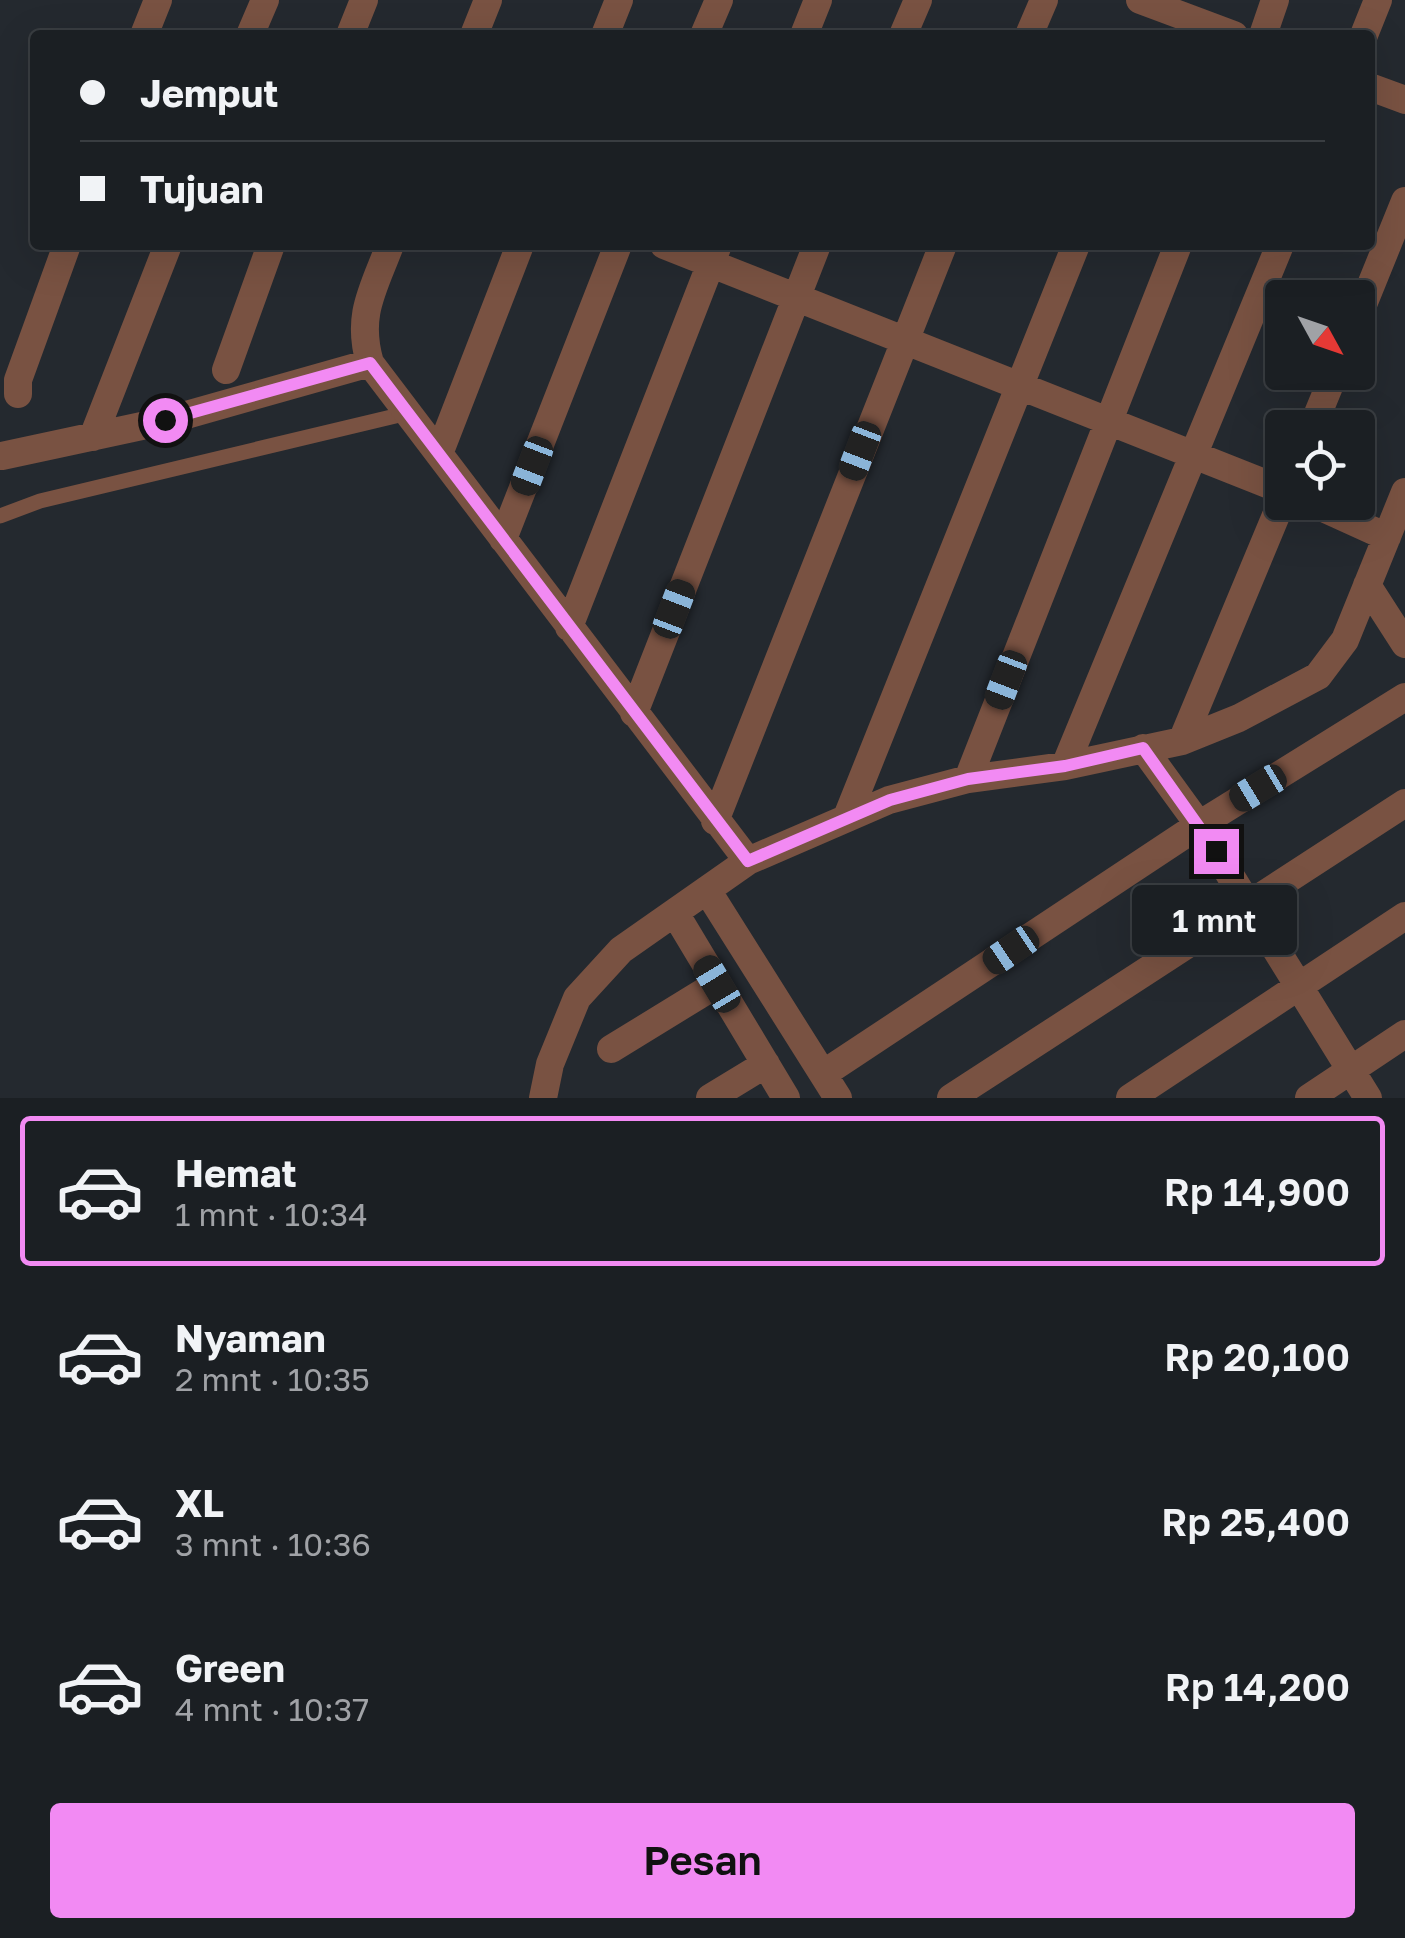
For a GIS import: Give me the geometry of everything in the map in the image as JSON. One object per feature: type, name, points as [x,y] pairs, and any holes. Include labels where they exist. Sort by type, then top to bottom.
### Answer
[{"type":"street","points":[[146,30],[158,0]]},
{"type":"street","points":[[252,30],[265,0]]},
{"type":"street","points":[[352,30],[364,0]]},
{"type":"street","points":[[476,30],[488,0]]},
{"type":"street","points":[[606,30],[619,0]]},
{"type":"street","points":[[706,30],[719,0]]},
{"type":"street","points":[[806,30],[818,0]]},
{"type":"street","points":[[905,30],[918,0]]},
{"type":"street","points":[[1031,30],[1044,0]]},
{"type":"street","points":[[1140,0],[1169,16],[1217,30]]},
{"type":"street","points":[[1265,30],[1276,0]]},
{"type":"street","points":[[1366,30],[1378,0]]},
{"type":"street","points":[[1375,88],[1405,100]]},
{"type":"street","points":[[1373,280],[1405,201]]},
{"type":"street","points":[[18,394],[18,380],[64,250]]},
{"type":"street","points":[[93,437],[166,250]]},
{"type":"street","points":[[226,370],[269,250]]},
{"type":"street","points":[[388,250],[363,316],[363,338],[370,363],[748,861]]},
{"type":"street","points":[[438,454],[518,250]]},
{"type":"street","points":[[503,540],[616,250]]},
{"type":"street","points":[[634,713],[815,250]]},
{"type":"street","points":[[715,820],[940,250]]},
{"type":"street","points":[[847,817],[1074,250]]},
{"type":"street","points":[[968,779],[1176,250]]},
{"type":"street","points":[[1065,766],[1278,250]]},
{"type":"street","points":[[570,627],[714,254],[796,297],[1265,483]]},
{"type":"street","points":[[2,456],[93,437],[370,363]]},
{"type":"street","points":[[543,1098],[550,1064],[577,998],[620,950],[748,861],[890,800],[968,779],[1065,766],[1182,741],[1239,718],[1318,676],[1345,640],[1405,492]]},
{"type":"street","points":[[1182,741],[1274,520]]},
{"type":"street","points":[[1350,520],[1387,537]]},
{"type":"street","points":[[1367,585],[1405,644]]},
{"type":"street","points":[[707,890],[830,1086],[1199,825],[1405,697]]},
{"type":"street","points":[[1143,748],[1249,902],[1368,1098]]},
{"type":"street","points":[[951,1098],[1405,803]]},
{"type":"street","points":[[675,912],[786,1098]]},
{"type":"street","points":[[1130,1098],[1405,916]]},
{"type":"street","points":[[611,1049],[717,984]]},
{"type":"street","points":[[1309,1098],[1405,1034]]},
{"type":"street","points":[[710,1098],[766,1064]]},
{"type":"lane","points":[[0,516],[40,501],[408,413]]},
{"type":"route","points":[[165,420],[370,363],[748,861],[890,800],[968,779],[1065,766],[1143,748],[1216,851]]}]
